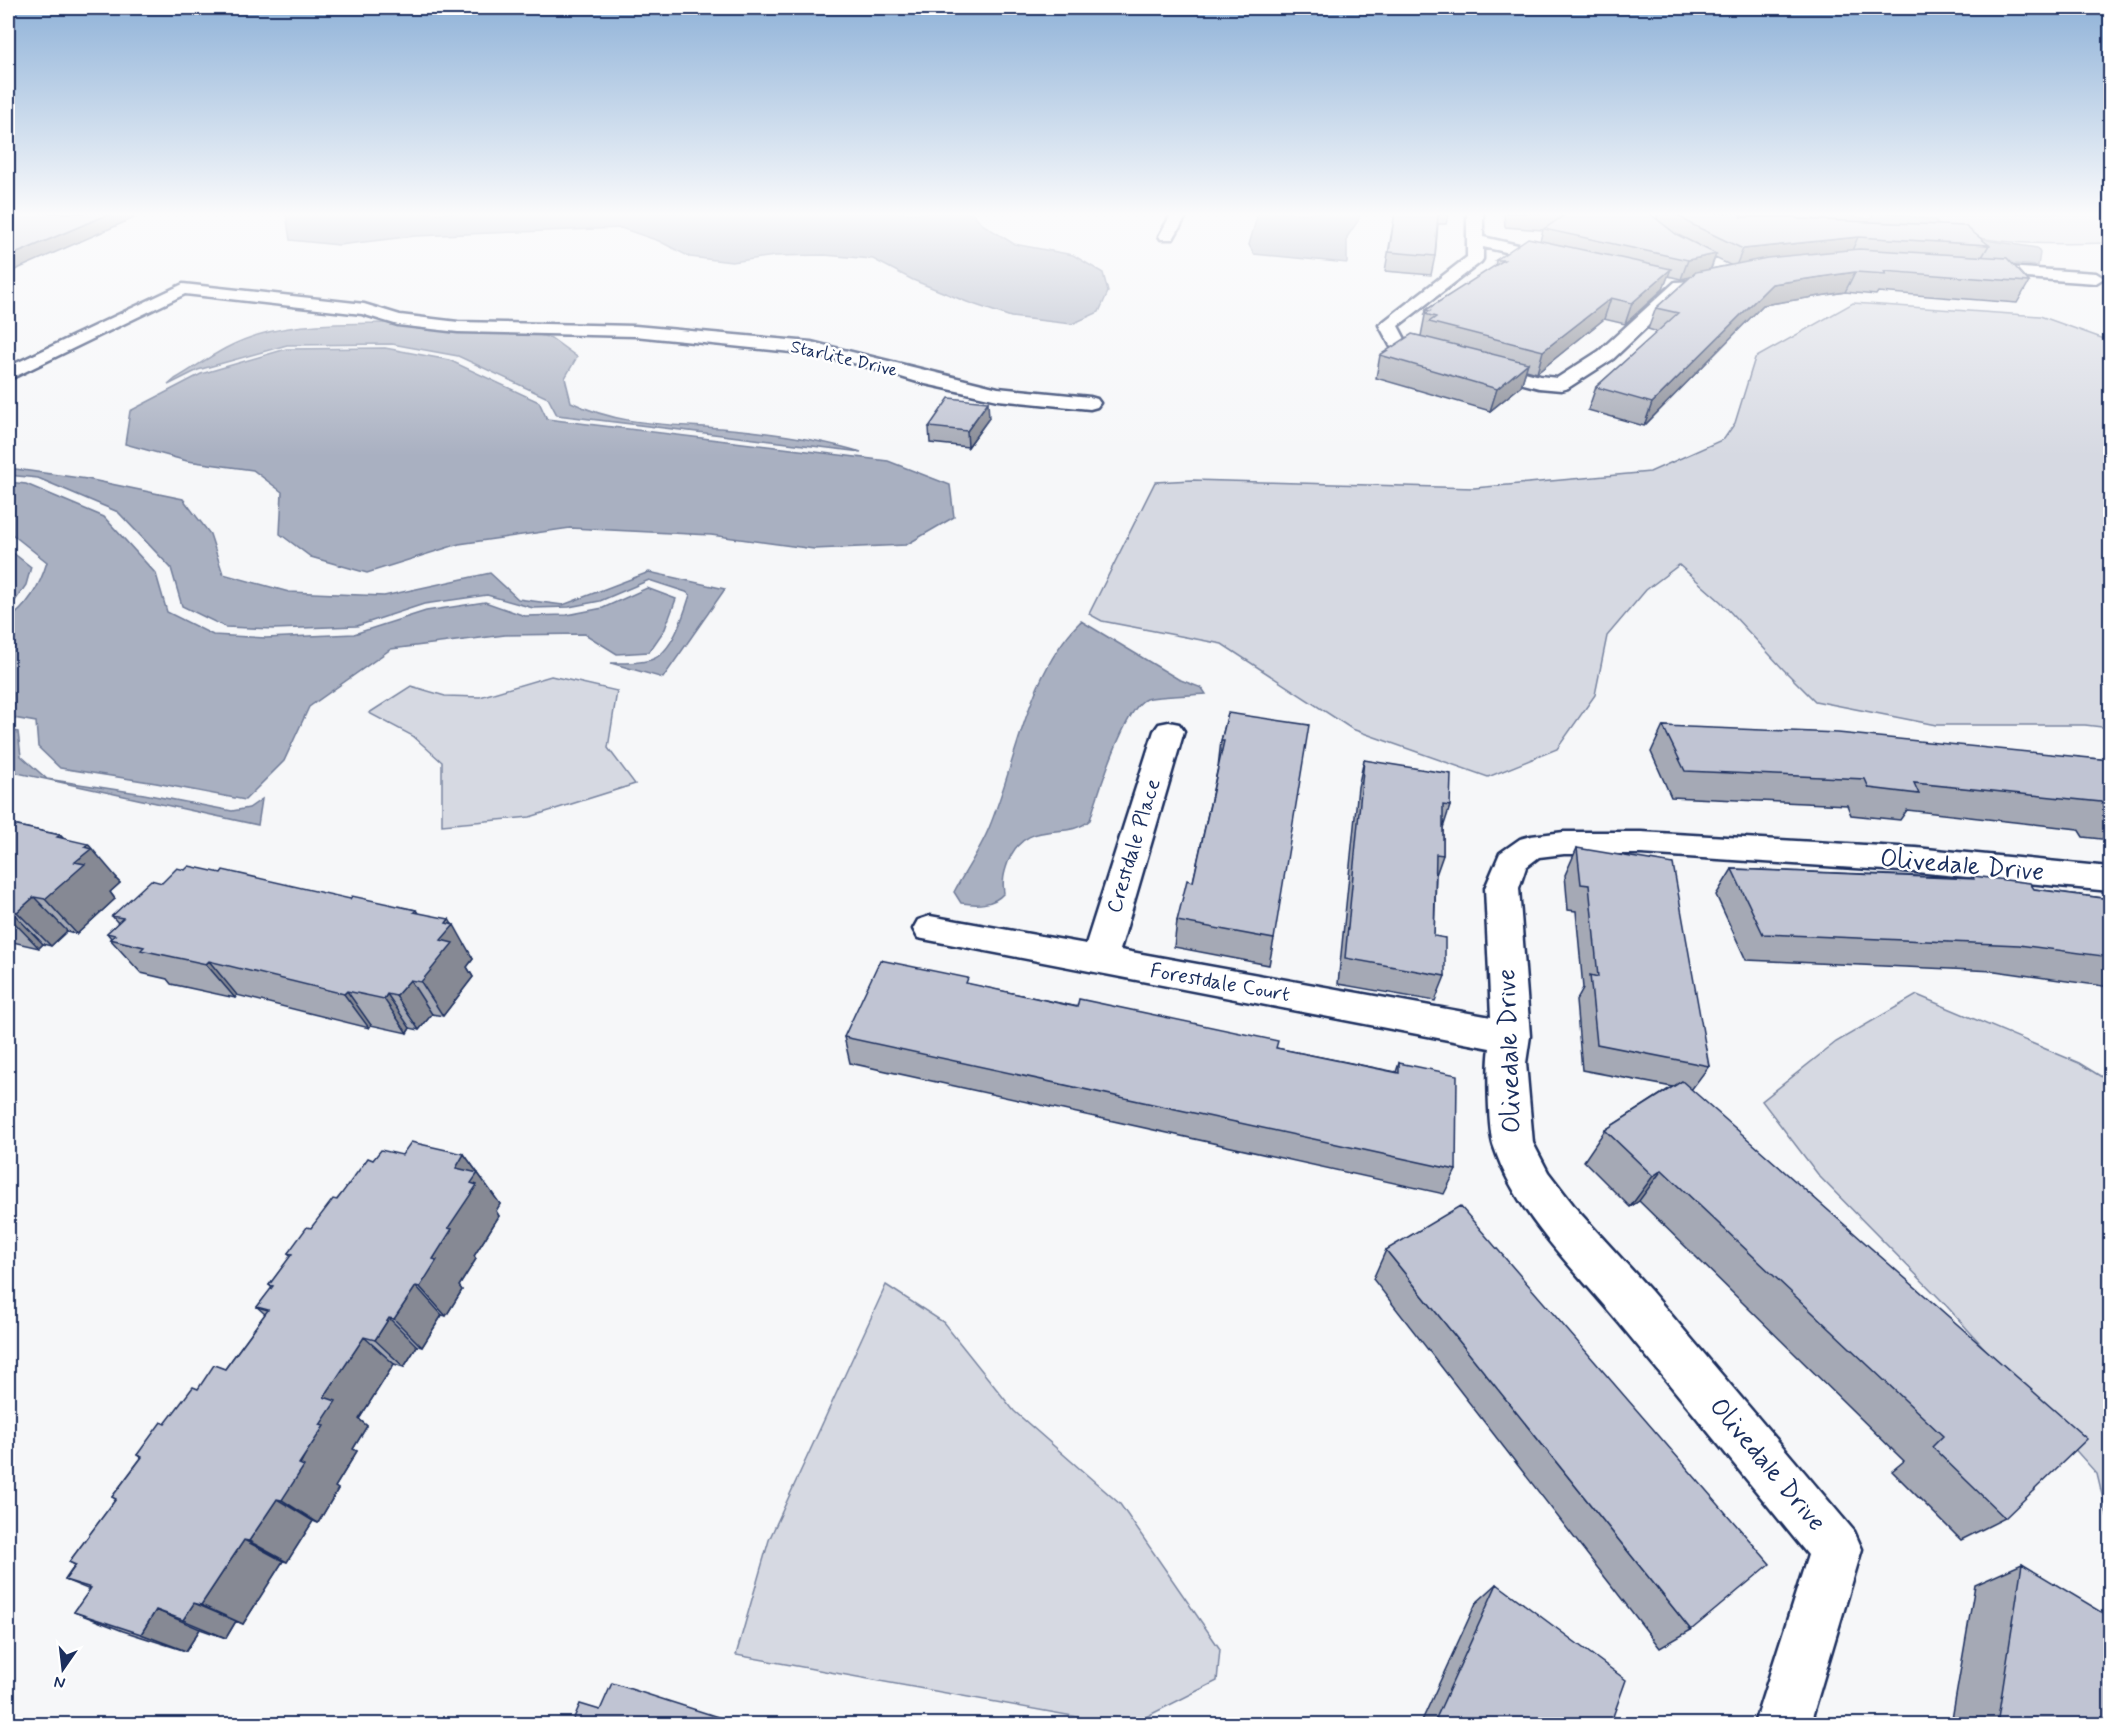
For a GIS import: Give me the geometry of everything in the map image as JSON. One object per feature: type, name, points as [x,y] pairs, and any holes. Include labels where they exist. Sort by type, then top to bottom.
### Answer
[{"type":"street","name":"Starlite Drive","points":[[8,374],[173,294]]},
{"type":"street","name":"Starlite Drive","points":[[227,294],[364,309],[398,320],[458,327],[635,331],[811,348],[862,359],[921,377],[999,394],[1090,403]]},
{"type":"street","points":[[1429,294],[1388,325],[1399,345],[1539,382],[1561,384],[1606,355],[1672,294]]},
{"type":"street","name":"Crestdale Place","points":[[1099,960],[1169,731]]},
{"type":"street","name":"Olivedale Drive","points":[[1782,1725],[1836,1550],[1635,1307],[1563,1225],[1533,1185],[1513,1145],[1507,1063],[1511,1036],[1502,888],[1512,861],[1531,847],[1564,843],[1641,843],[1916,860],[2110,879]]},
{"type":"street","name":"Forestdale Court","points":[[930,929],[1511,1036]]},
{"type":"shaded area","points":[[1853,303],[2040,316],[2110,341],[2110,728],[2085,725],[1936,725],[1815,701],[1721,602],[1679,565],[1646,590],[1607,636],[1595,695],[1557,749],[1488,777],[1352,729],[1222,644],[1102,621],[1089,614],[1155,482],[1192,480],[1474,488],[1650,472],[1724,439],[1735,423],[1755,358]]},
{"type":"shaded area","points":[[551,676],[617,691],[608,748],[635,784],[530,817],[442,825],[442,762],[413,736],[369,713],[411,686],[445,696],[480,697]]},
{"type":"shaded area","points":[[1917,995],[2079,1063],[2110,1082],[2110,1528],[2097,1474],[1943,1302],[1820,1177],[1762,1101],[1836,1042]]},
{"type":"shaded area","points":[[886,1285],[943,1322],[1014,1411],[1120,1504],[1220,1649],[1217,1681],[1132,1724],[1117,1724],[736,1655],[769,1540]]},
{"type":"water","points":[[947,294],[1107,294],[1099,312],[1072,324],[1011,317]]},
{"type":"water","points":[[385,323],[453,332],[531,333],[551,338],[577,357],[565,378],[571,402],[608,416],[662,424],[774,434],[809,439],[861,452],[557,415],[548,398],[458,356],[392,344],[287,345],[198,370],[168,385],[226,348],[264,333],[304,326]]},
{"type":"water","points":[[385,348],[449,360],[539,402],[547,419],[888,461],[950,485],[954,517],[906,545],[814,549],[711,535],[570,528],[459,544],[367,573],[311,557],[280,534],[282,492],[253,470],[187,461],[125,444],[130,411],[201,374],[286,349]]},
{"type":"water","points":[[8,468],[87,479],[183,499],[210,534],[223,574],[289,592],[384,596],[490,573],[518,599],[563,605],[649,572],[725,589],[663,678],[611,663],[653,659],[666,648],[677,631],[690,595],[649,580],[600,601],[569,607],[533,608],[487,595],[424,604],[357,626],[274,629],[225,627],[182,606],[171,568],[118,512],[38,478],[8,475]]},
{"type":"water","points":[[8,482],[26,484],[104,517],[156,574],[167,612],[213,635],[266,638],[354,634],[426,611],[485,602],[525,616],[567,615],[603,608],[647,588],[676,599],[665,629],[649,652],[617,654],[585,634],[505,635],[391,649],[309,707],[284,761],[245,800],[60,768],[38,747],[36,722],[8,717],[8,620],[32,595],[47,562],[8,531]]},
{"type":"water","points":[[8,549],[31,567],[26,585],[8,611]]},
{"type":"water","points":[[1081,621],[1178,679],[1202,688],[1206,694],[1146,699],[1129,718],[1121,735],[1090,820],[1070,829],[1036,834],[1025,839],[1016,848],[1008,862],[1004,877],[1004,893],[1000,897],[978,904],[961,903],[954,892],[989,828],[1036,692],[1063,642]]},
{"type":"water","points":[[8,730],[18,732],[21,756],[47,779],[232,811],[249,808],[262,799],[258,825],[8,771]]},
{"type":"building","points":[[1451,294],[1643,294],[1632,303],[1611,298],[1543,351],[1429,322],[1436,317],[1425,314],[1430,311],[1426,310]]},
{"type":"building","points":[[1672,294],[1762,294],[1652,403],[1596,387],[1678,313],[1656,308]]},
{"type":"building","points":[[1412,334],[1528,363],[1497,389],[1380,355]]},
{"type":"building","points":[[949,398],[988,402],[967,431],[929,427]]},
{"type":"building","points":[[1228,713],[1309,725],[1274,939],[1177,921],[1187,880],[1193,882]]},
{"type":"building","points":[[1663,726],[1838,733],[2110,760],[2110,811],[2106,811],[2101,802],[1914,783],[1919,794],[1869,788],[1865,779],[1685,771]]},
{"type":"building","points":[[1364,760],[1451,774],[1450,806],[1443,805],[1443,855],[1436,854],[1434,936],[1445,938],[1445,976],[1345,958]]},
{"type":"building","points":[[8,824],[60,835],[57,837],[88,844],[84,847],[91,849],[75,862],[85,864],[45,899],[34,897],[17,912],[10,910],[8,912]]},
{"type":"building","points":[[1577,848],[1673,864],[1709,1066],[1597,1044],[1590,975],[1598,977],[1589,885],[1581,884]]},
{"type":"building","points":[[189,866],[221,873],[223,870],[350,899],[352,896],[449,919],[446,923],[454,925],[441,940],[453,943],[421,982],[410,980],[396,996],[387,994],[384,999],[347,991],[344,994],[209,961],[206,964],[141,950],[144,947],[110,939],[115,935],[107,933],[123,918],[112,916],[151,880],[162,883],[177,868],[185,870]]},
{"type":"building","points":[[1732,869],[1974,879],[1973,876],[2030,883],[2034,889],[2110,899],[2110,957],[2019,945],[1763,934]]},
{"type":"building","points":[[880,960],[968,978],[966,983],[1077,1007],[1079,999],[1278,1041],[1276,1048],[1399,1073],[1399,1063],[1457,1075],[1456,1170],[844,1037]]},
{"type":"building","points":[[1682,1081],[2087,1439],[2005,1518],[1932,1447],[1943,1436],[1662,1170],[1653,1176],[1605,1130]]},
{"type":"building","points":[[411,1142],[464,1154],[456,1168],[478,1173],[471,1183],[477,1185],[448,1228],[452,1229],[433,1259],[437,1260],[420,1287],[416,1286],[394,1319],[389,1318],[375,1340],[364,1337],[324,1397],[336,1401],[320,1425],[324,1426],[299,1464],[304,1466],[282,1500],[277,1499],[249,1541],[244,1540],[201,1605],[194,1603],[183,1620],[156,1610],[141,1634],[74,1612],[91,1588],[65,1580],[76,1565],[69,1562],[116,1499],[112,1497],[142,1457],[137,1455],[161,1422],[165,1424],[193,1387],[198,1389],[214,1365],[225,1369],[268,1310],[257,1307],[273,1286],[269,1285],[292,1254],[288,1253],[307,1227],[311,1228],[333,1199],[337,1200],[368,1158],[373,1160],[381,1150],[402,1155]]},
{"type":"building","points":[[1460,1206],[1770,1564],[1691,1630],[1386,1250]]},
{"type":"building","points":[[2022,1564],[2110,1617],[2110,1725],[1997,1725]]},
{"type":"building","points":[[1497,1584],[1626,1680],[1610,1725],[1433,1725]]},
{"type":"building","points":[[612,1683],[743,1725],[571,1725],[580,1704],[600,1710]]}]
